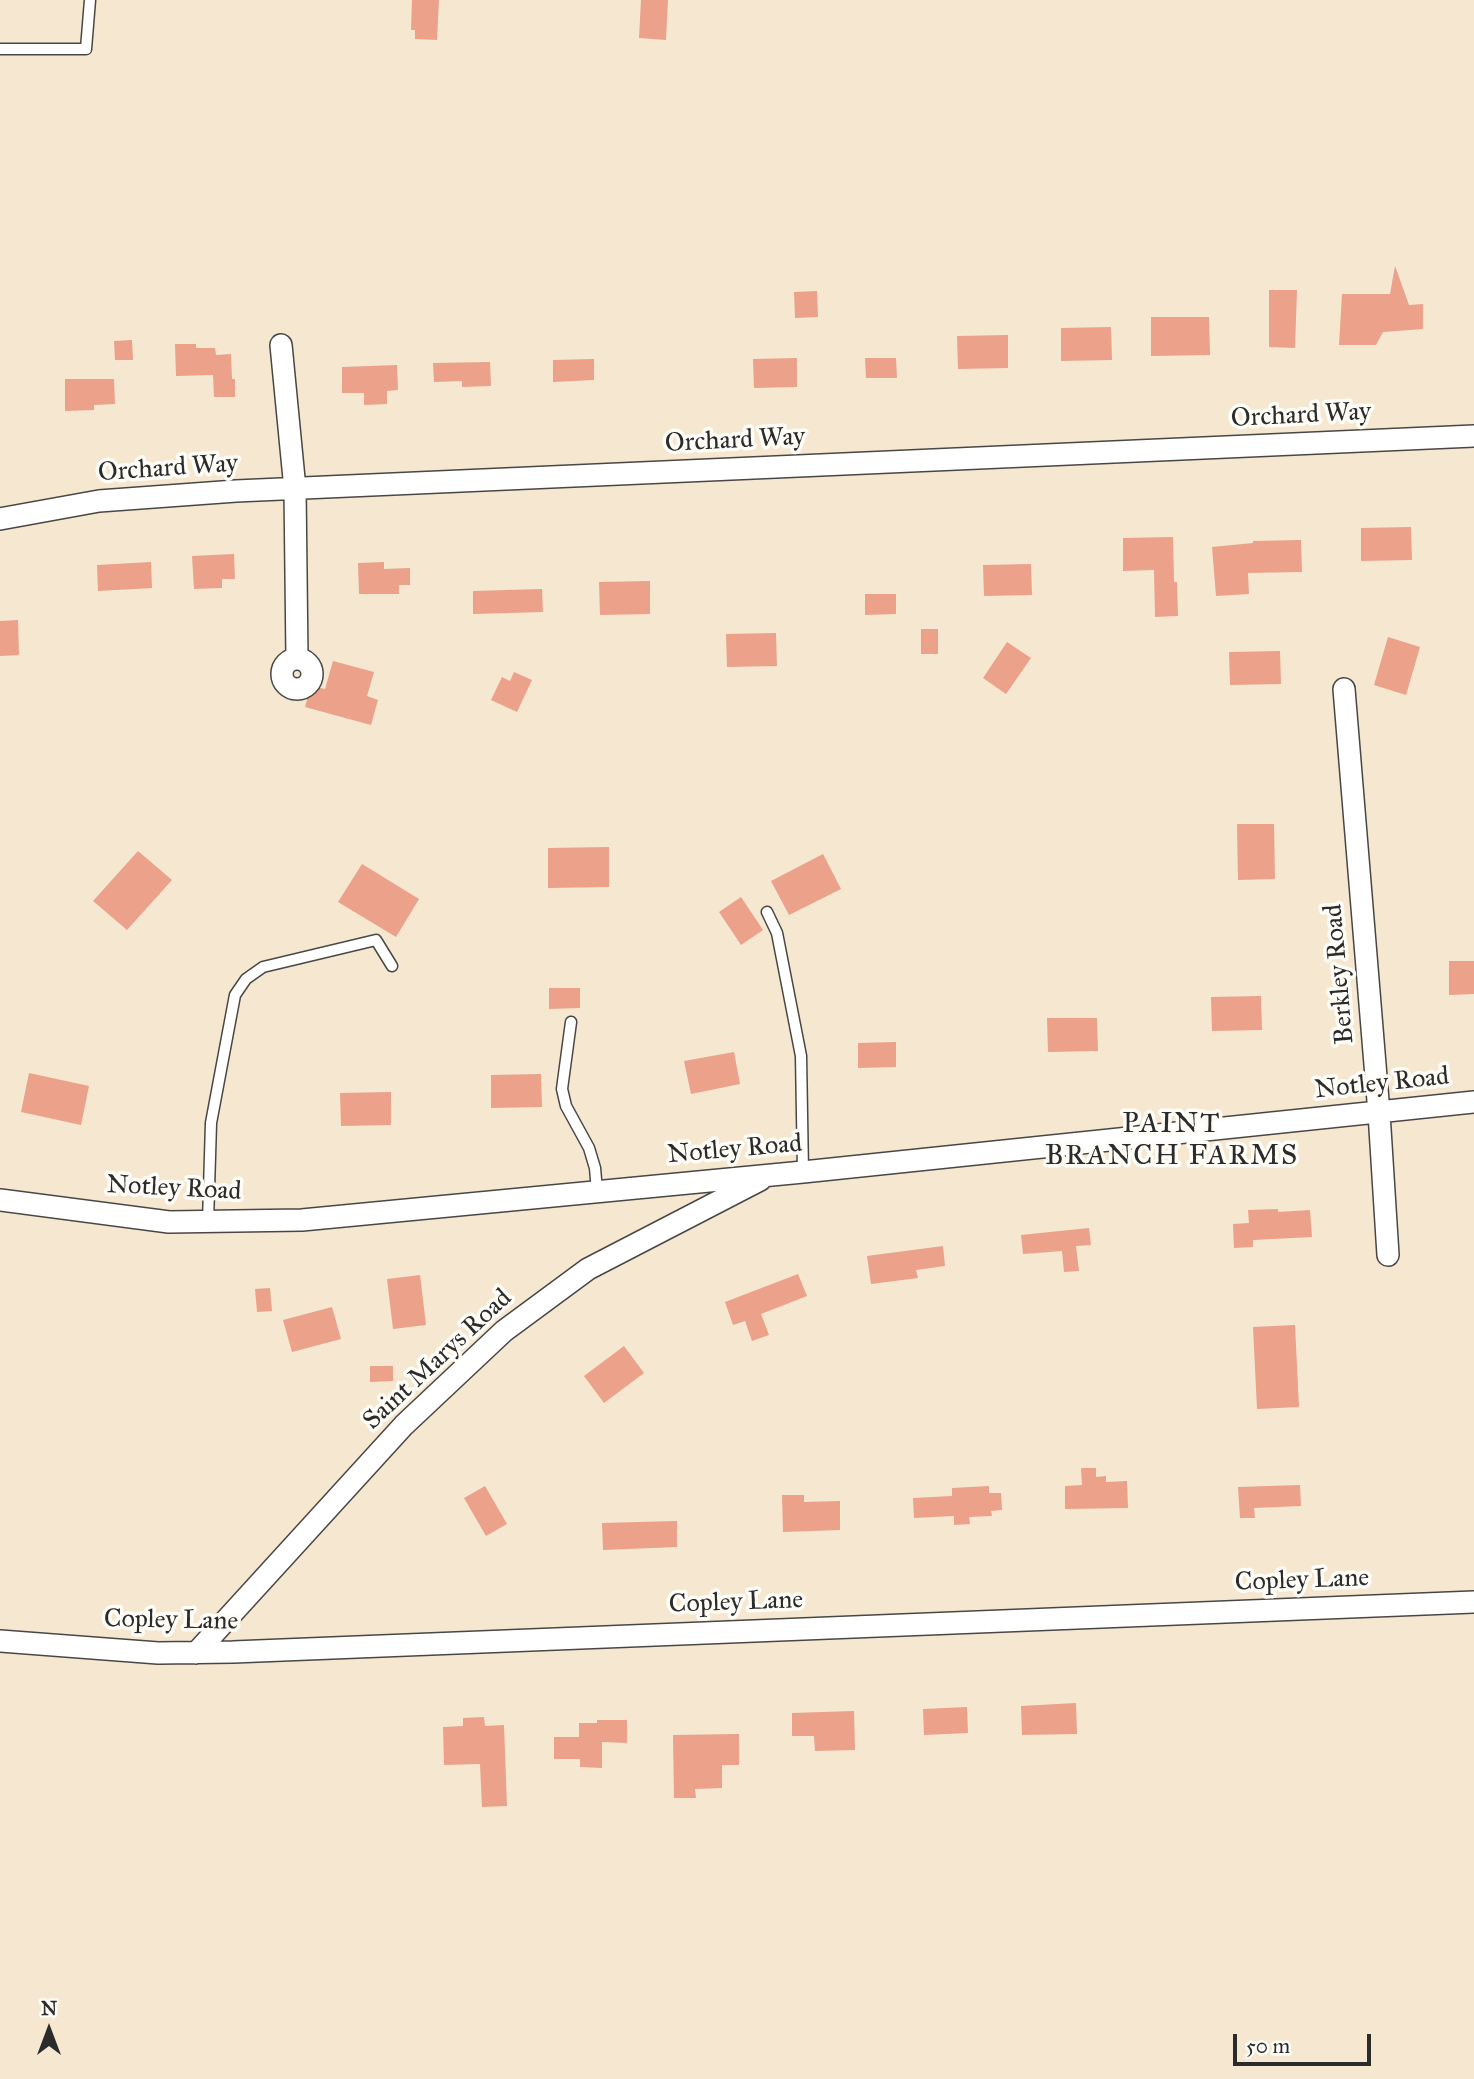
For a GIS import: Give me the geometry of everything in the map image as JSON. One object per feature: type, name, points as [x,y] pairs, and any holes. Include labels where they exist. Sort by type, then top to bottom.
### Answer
[{"type":"street","points":[[281,345],[295,489],[297,659]]},
{"type":"street","name":"Orchard Way","points":[[0,519],[99,500],[1474,436]]},
{"type":"street","name":"Berkley Road","points":[[1344,689],[1380,1114],[1388,1255]]},
{"type":"street","name":"Notley Road","points":[[0,1200],[169,1222],[302,1220],[1380,1114],[1474,1102]]},
{"type":"street","name":"Saint Marys Road","points":[[196,1653],[404,1425],[504,1331],[588,1269],[771,1175]]},
{"type":"street","name":"Copley Lane","points":[[0,1641],[158,1653],[196,1653],[1474,1602]]},
{"type":"lane","points":[[0,49],[86,49],[90,0]]},
{"type":"lane","points":[[767,912],[777,933],[801,1056],[803,1172]]},
{"type":"lane","points":[[208,1222],[211,1123],[235,995],[246,979],[263,967],[376,940],[392,966]]},
{"type":"lane","points":[[571,1022],[562,1089],[566,1106],[589,1149],[595,1168],[597,1191]]},
{"type":"building","points":[[412,0],[439,0],[437,40],[415,39],[415,30],[411,30]]},
{"type":"building","points":[[641,0],[668,0],[666,40],[639,38]]},
{"type":"building","points":[[1395,266],[1409,305],[1423,304],[1423,329],[1383,332],[1376,345],[1339,345],[1342,294],[1390,294]]},
{"type":"building","points":[[1269,290],[1297,290],[1295,348],[1269,347]]},
{"type":"building","points":[[817,291],[818,317],[795,318],[794,292]]},
{"type":"building","points":[[1151,317],[1209,317],[1210,355],[1151,356]]},
{"type":"building","points":[[1111,327],[1112,360],[1061,361],[1061,328]]},
{"type":"building","points":[[1008,335],[1008,368],[958,369],[957,336]]},
{"type":"building","points":[[132,340],[133,360],[115,360],[114,341]]},
{"type":"building","points":[[175,344],[196,344],[196,348],[215,348],[216,355],[231,354],[235,397],[214,397],[213,375],[176,376]]},
{"type":"building","points":[[797,358],[797,387],[754,388],[753,359]]},
{"type":"building","points":[[865,358],[896,358],[897,378],[866,378]]},
{"type":"building","points":[[594,359],[594,380],[553,382],[553,360]]},
{"type":"building","points":[[490,362],[491,386],[462,387],[462,381],[434,382],[433,363]]},
{"type":"building","points":[[397,365],[398,390],[387,391],[387,404],[364,405],[364,393],[342,393],[342,367]]},
{"type":"building","points":[[65,379],[114,379],[115,404],[94,405],[94,410],[65,411]]},
{"type":"building","points":[[1411,527],[1412,560],[1361,561],[1361,528]]},
{"type":"building","points":[[1173,537],[1178,616],[1155,617],[1154,570],[1123,571],[1123,538]]},
{"type":"building","points":[[1301,540],[1302,572],[1248,573],[1249,594],[1216,596],[1212,547],[1253,541]]},
{"type":"building","points":[[234,554],[235,579],[222,579],[222,588],[194,589],[192,556]]},
{"type":"building","points":[[151,562],[152,588],[98,591],[97,565]]},
{"type":"building","points":[[384,562],[384,569],[410,568],[410,585],[399,585],[399,594],[359,594],[358,563]]},
{"type":"building","points":[[1031,564],[1032,595],[984,596],[983,565]]},
{"type":"building","points":[[650,581],[650,614],[600,615],[599,582]]},
{"type":"building","points":[[542,589],[543,612],[473,614],[473,591]]},
{"type":"building","points":[[865,594],[896,594],[896,614],[865,615]]},
{"type":"building","points":[[18,620],[19,655],[0,656],[0,621]]},
{"type":"building","points":[[921,629],[938,629],[938,654],[921,654]]},
{"type":"building","points":[[776,633],[777,666],[727,667],[726,634]]},
{"type":"building","points":[[1388,637],[1420,647],[1406,695],[1374,685]]},
{"type":"building","points":[[1007,642],[1031,658],[1006,694],[983,678]]},
{"type":"building","points":[[1280,651],[1281,684],[1230,685],[1229,652]]},
{"type":"building","points":[[333,661],[374,672],[367,696],[378,700],[371,725],[305,707],[311,686],[325,689]]},
{"type":"building","points":[[514,672],[532,680],[517,712],[491,700],[502,677],[510,681]]},
{"type":"building","points":[[1237,824],[1274,824],[1275,879],[1238,880]]},
{"type":"building","points":[[609,847],[609,887],[548,888],[548,848]]},
{"type":"building","points":[[138,851],[172,880],[127,930],[93,901]]},
{"type":"building","points":[[823,854],[841,889],[789,915],[771,881]]},
{"type":"building","points":[[362,864],[419,899],[396,937],[338,902]]},
{"type":"building","points":[[741,897],[763,930],[741,945],[719,912]]},
{"type":"building","points":[[1449,961],[1474,961],[1474,994],[1449,995]]},
{"type":"building","points":[[549,988],[580,988],[580,1008],[549,1009]]},
{"type":"building","points":[[1261,996],[1262,1030],[1212,1031],[1211,997]]},
{"type":"building","points":[[1047,1018],[1097,1018],[1098,1051],[1048,1052]]},
{"type":"building","points":[[896,1042],[896,1067],[858,1068],[858,1043]]},
{"type":"building","points":[[734,1052],[740,1084],[691,1094],[684,1061]]},
{"type":"building","points":[[29,1073],[89,1086],[81,1125],[21,1112]]},
{"type":"building","points":[[541,1074],[542,1107],[491,1108],[491,1075]]},
{"type":"building","points":[[391,1092],[391,1125],[341,1126],[340,1093]]},
{"type":"building","points":[[1278,1209],[1278,1212],[1310,1210],[1312,1237],[1253,1240],[1253,1247],[1234,1248],[1233,1224],[1249,1223],[1248,1210]]},
{"type":"building","points":[[1089,1228],[1091,1245],[1076,1246],[1079,1271],[1064,1272],[1062,1251],[1023,1254],[1021,1235]]},
{"type":"building","points":[[943,1246],[945,1266],[916,1270],[918,1278],[871,1284],[867,1256]]},
{"type":"building","points":[[798,1274],[807,1296],[761,1314],[769,1335],[752,1341],[745,1321],[733,1325],[725,1302]]},
{"type":"building","points":[[420,1275],[426,1325],[393,1329],[387,1279]]},
{"type":"building","points":[[270,1288],[272,1311],[257,1312],[255,1289]]},
{"type":"building","points":[[332,1307],[341,1339],[292,1352],[283,1320]]},
{"type":"building","points":[[1295,1325],[1299,1407],[1257,1409],[1253,1327]]},
{"type":"building","points":[[624,1346],[644,1373],[604,1403],[584,1376]]},
{"type":"building","points":[[370,1366],[393,1366],[393,1381],[370,1382]]},
{"type":"building","points":[[1081,1468],[1096,1468],[1096,1477],[1106,1476],[1106,1482],[1127,1481],[1128,1508],[1065,1509],[1065,1486],[1082,1485]]},
{"type":"building","points":[[1300,1485],[1301,1506],[1254,1508],[1255,1518],[1240,1518],[1238,1487]]},
{"type":"building","points":[[485,1486],[507,1524],[486,1536],[464,1498]]},
{"type":"building","points":[[989,1486],[989,1493],[1001,1493],[1002,1510],[991,1511],[992,1516],[969,1517],[970,1524],[954,1525],[954,1516],[914,1518],[913,1498],[952,1496],[952,1488]]},
{"type":"building","points":[[782,1495],[804,1495],[804,1502],[840,1501],[840,1530],[783,1532]]},
{"type":"building","points":[[677,1521],[677,1547],[603,1550],[602,1523]]},
{"type":"building","points":[[1076,1703],[1077,1734],[1022,1735],[1021,1706]]},
{"type":"building","points":[[967,1707],[968,1733],[924,1735],[923,1709]]},
{"type":"building","points":[[854,1711],[855,1750],[815,1751],[814,1736],[792,1736],[792,1713]]},
{"type":"building","points":[[484,1717],[485,1726],[504,1725],[507,1806],[482,1807],[480,1764],[444,1765],[443,1727],[463,1726],[463,1718]]},
{"type":"building","points":[[597,1720],[627,1720],[627,1743],[602,1742],[602,1768],[580,1767],[580,1759],[554,1759],[554,1737],[579,1737],[579,1723],[597,1723]]},
{"type":"building","points":[[739,1734],[739,1765],[722,1765],[722,1788],[695,1789],[696,1798],[674,1798],[673,1735]]},
{"type":"district","name":"PAINT BRANCH FARMS","points":[[1172,1141]]}]
